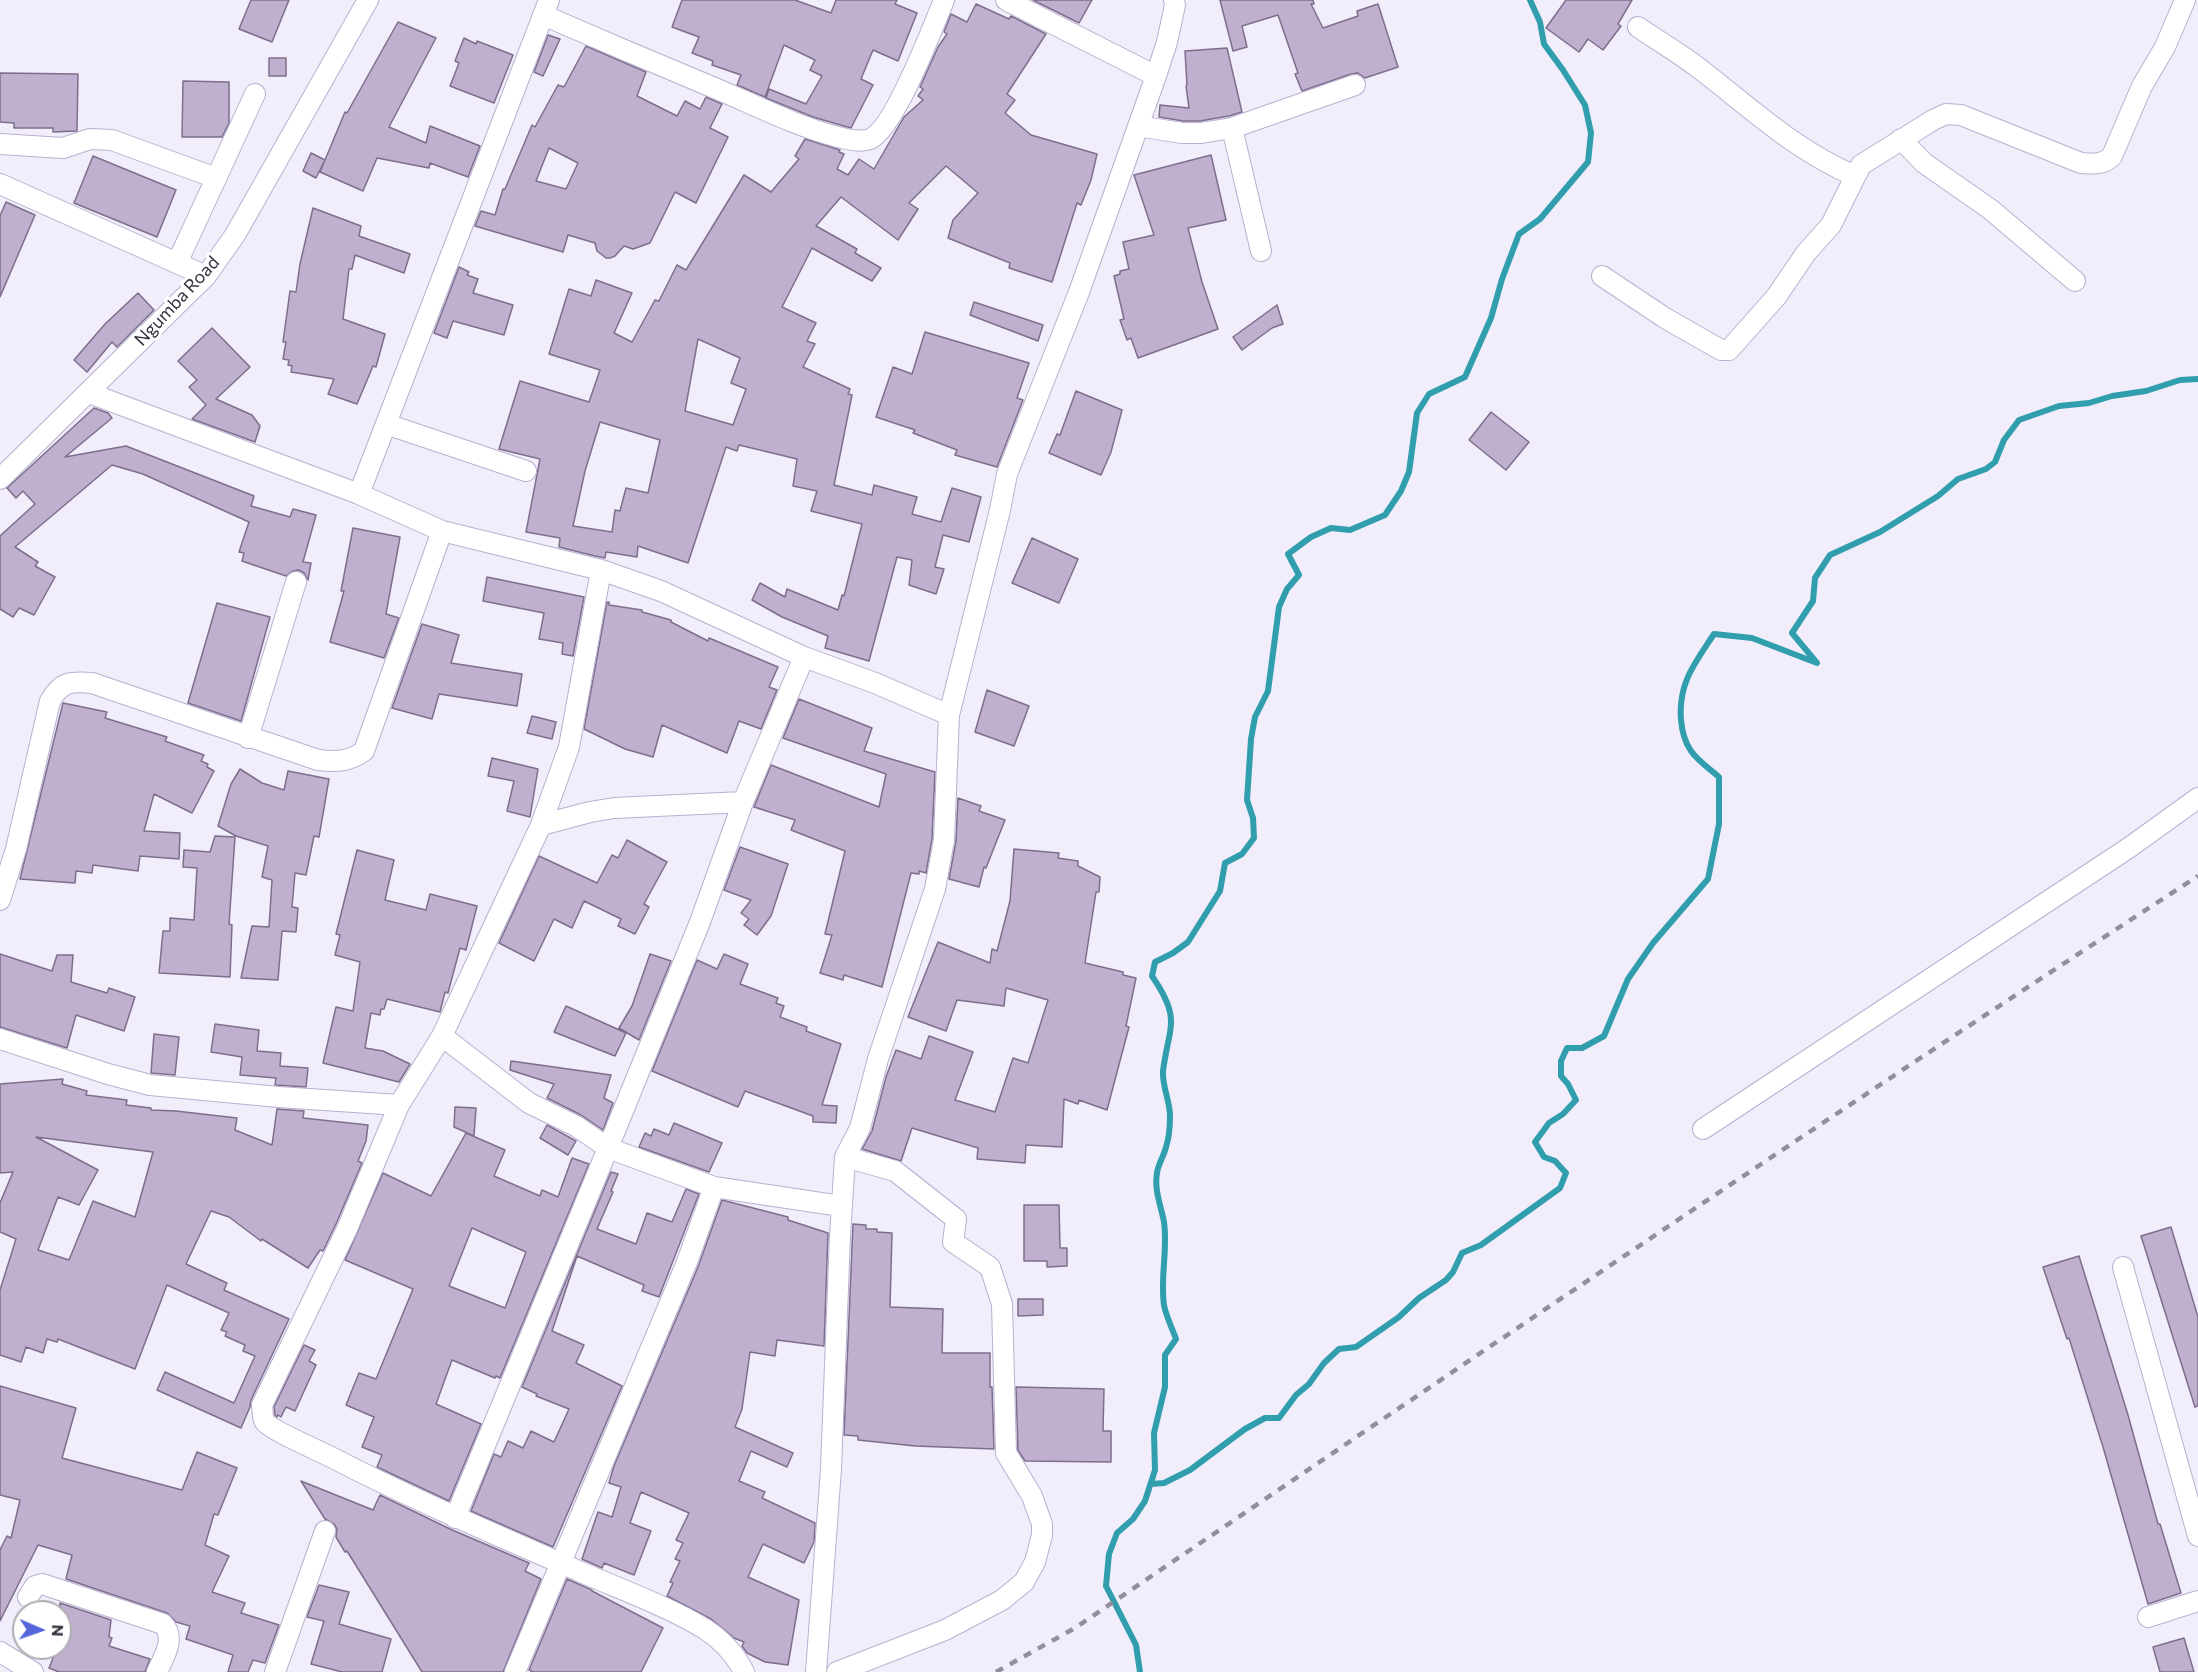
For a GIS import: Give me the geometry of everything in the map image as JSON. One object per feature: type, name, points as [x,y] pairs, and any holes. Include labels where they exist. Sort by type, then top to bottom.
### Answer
[{"type":"street","name":"Ngumba Road","points":[[0,479],[206,276],[235,235],[369,0]]},
{"type":"street","points":[[359,494],[546,8],[780,117],[837,137],[860,141],[869,140],[877,135],[891,115],[917,68],[944,0]]},
{"type":"street","points":[[1006,0],[1156,76]]},
{"type":"street","points":[[816,1672],[831,1469],[845,1157],[860,1128],[878,1059],[935,889],[944,840],[949,715],[1007,474],[1079,292],[1156,76],[1167,42],[1175,5],[1174,0]]},
{"type":"street","points":[[1602,276],[1665,318],[1721,350],[1730,350],[1776,297],[1806,253],[1831,225],[1861,165],[1933,120],[1953,113],[2081,163],[2108,161],[2142,86],[2165,47],[2185,0]]},
{"type":"street","points":[[1638,27],[1695,66],[1770,126],[1803,149],[1824,162],[1855,176]]},
{"type":"street","points":[[1138,126],[1182,133],[1201,133],[1232,128],[1355,84]]},
{"type":"street","points":[[177,263],[255,94]]},
{"type":"street","points":[[1232,128],[1261,251]]},
{"type":"street","points":[[0,144],[63,148],[90,139],[112,140],[216,178]]},
{"type":"street","points":[[1901,139],[1924,164],[1990,209],[2075,281]]},
{"type":"street","points":[[0,184],[206,276]]},
{"type":"street","points":[[89,393],[359,494],[442,531],[601,570],[661,591],[804,657],[874,683],[949,715]]},
{"type":"street","points":[[386,424],[526,471]]},
{"type":"street","points":[[0,900],[16,849],[50,701],[63,684],[92,683],[318,760],[346,761],[356,757],[364,751],[442,531]]},
{"type":"street","points":[[601,570],[569,747],[540,825],[442,1036],[399,1106],[347,1229],[262,1405],[262,1413],[264,1421],[275,1431],[303,1442],[455,1518],[559,1562],[704,1629],[723,1642],[738,1660],[744,1672]]},
{"type":"street","points":[[248,738],[296,582]]},
{"type":"street","points":[[455,1518],[700,922],[743,802],[804,657]]},
{"type":"street","points":[[1703,1129],[2130,847],[2198,798]]},
{"type":"street","points":[[540,825],[614,808],[743,802]]},
{"type":"street","points":[[442,1036],[529,1103],[576,1126],[608,1148],[714,1187],[841,1206]]},
{"type":"street","points":[[0,1039],[150,1085],[399,1106]]},
{"type":"street","points":[[837,1672],[945,1630],[1002,1600],[1024,1582],[1031,1572],[1042,1524],[1032,1496],[1006,1453],[1002,1304],[990,1267],[953,1242],[956,1220],[895,1171],[845,1157]]},
{"type":"street","points":[[515,1672],[559,1562],[687,1262],[714,1187]]},
{"type":"street","points":[[2123,1267],[2198,1536]]},
{"type":"street","points":[[275,1672],[325,1531]]},
{"type":"street","points":[[28,1598],[35,1586],[42,1584],[163,1624],[168,1629],[170,1637],[158,1672]]},
{"type":"street","points":[[2148,1617],[2198,1601]]},
{"type":"street","points":[[0,1652],[33,1672]]},
{"type":"building","points":[[251,0],[289,0],[272,42],[239,29]]},
{"type":"building","points":[[682,0],[795,0],[831,13],[836,0],[897,0],[895,4],[917,13],[898,61],[873,50],[861,79],[873,85],[851,128],[813,117],[766,98],[769,89],[806,104],[822,76],[810,70],[815,60],[784,45],[765,97],[737,85],[741,75],[712,65],[713,61],[692,53],[699,37],[672,27]]},
{"type":"building","points":[[1033,0],[1092,0],[1079,23]]},
{"type":"building","points":[[1220,0],[1313,0],[1314,4],[1311,4],[1323,28],[1358,16],[1357,11],[1378,4],[1398,67],[1365,78],[1358,73],[1351,74],[1302,91],[1278,15],[1242,26],[1247,47],[1233,51]]},
{"type":"building","points":[[1566,0],[1632,0],[1618,24],[1621,26],[1603,50],[1588,39],[1579,52],[1546,28]]},
{"type":"building","points":[[976,4],[1009,19],[1011,16],[1046,34],[1007,94],[1015,100],[1005,113],[1031,135],[1097,154],[1091,180],[1081,205],[1077,203],[1052,282],[1009,268],[1010,263],[948,238],[953,220],[978,193],[946,166],[909,203],[918,209],[898,240],[841,197],[816,226],[857,249],[855,253],[881,268],[872,281],[812,248],[782,307],[816,323],[807,341],[815,344],[803,367],[850,389],[848,394],[852,395],[834,485],[872,495],[874,485],[917,497],[912,514],[941,522],[952,488],[981,497],[969,542],[943,535],[935,567],[944,569],[936,594],[909,585],[912,560],[897,557],[869,661],[825,648],[828,636],[782,617],[752,600],[760,583],[785,597],[787,589],[838,610],[842,595],[844,596],[862,524],[811,511],[817,491],[793,486],[797,459],[739,445],[737,451],[726,447],[688,563],[638,546],[637,557],[606,552],[605,558],[559,547],[560,538],[526,532],[540,459],[499,449],[520,381],[589,402],[600,370],[549,354],[569,289],[591,296],[596,280],[632,293],[614,333],[632,342],[655,300],[659,301],[677,265],[686,270],[744,175],[771,192],[799,159],[795,156],[805,139],[840,150],[839,152],[844,154],[837,169],[848,175],[859,159],[874,169],[904,117],[923,100],[918,96],[923,89],[920,87],[938,47],[947,34],[944,32],[951,14],[967,22]],"holes":[[[698,339],[740,358],[731,383],[746,389],[733,425],[685,411]],[[600,422],[660,440],[648,493],[626,488],[620,511],[615,510],[612,532],[573,526],[585,471]]]},
{"type":"building","points":[[398,22],[436,38],[389,127],[426,143],[430,126],[480,146],[468,177],[430,163],[429,168],[377,158],[363,191],[320,172],[345,112],[347,113]]},
{"type":"building","points":[[548,35],[560,39],[543,76],[534,72]]},
{"type":"building","points":[[464,38],[513,55],[494,103],[450,86],[459,63],[455,61]]},
{"type":"building","points":[[586,46],[646,72],[637,96],[677,116],[685,101],[700,109],[706,97],[722,104],[710,128],[728,137],[696,203],[675,192],[650,243],[633,249],[624,246],[615,256],[606,258],[597,251],[595,243],[568,235],[563,252],[475,226],[481,211],[495,215],[503,189],[505,189],[532,125],[535,127],[558,85],[564,87]],"holes":[[[549,148],[578,163],[566,189],[536,181]]]},
{"type":"building","points":[[1227,48],[1242,112],[1200,121],[1159,117],[1160,105],[1189,108],[1185,51]]},
{"type":"building","points":[[269,58],[286,58],[286,76],[269,76]]},
{"type":"building","points":[[0,73],[78,74],[77,131],[53,132],[53,128],[14,128],[14,123],[0,122]]},
{"type":"building","points":[[183,81],[229,82],[229,123],[222,137],[182,137]]},
{"type":"building","points":[[311,153],[325,160],[316,178],[303,171]]},
{"type":"building","points":[[1211,155],[1226,220],[1188,228],[1202,282],[1218,329],[1138,358],[1131,338],[1127,340],[1120,320],[1124,319],[1114,276],[1120,274],[1120,271],[1129,269],[1123,242],[1154,235],[1134,175]]},
{"type":"building","points":[[93,156],[176,190],[157,237],[74,203]]},
{"type":"building","points":[[6,202],[35,215],[0,297],[0,216]]},
{"type":"building","points":[[313,208],[361,226],[359,236],[410,254],[404,273],[355,255],[352,269],[349,269],[343,319],[385,334],[376,367],[373,366],[357,404],[328,394],[334,379],[291,372],[292,366],[288,365],[289,360],[283,359],[290,291],[296,292]]},
{"type":"building","points":[[459,267],[469,272],[467,275],[478,279],[473,293],[513,305],[504,335],[453,321],[447,338],[434,333]]},
{"type":"building","points":[[138,293],[154,310],[117,347],[112,342],[87,372],[74,360],[105,324]]},
{"type":"building","points":[[974,302],[1043,325],[1038,341],[970,315]]},
{"type":"building","points":[[1277,305],[1283,324],[1272,328],[1242,350],[1233,337]]},
{"type":"building","points":[[212,328],[250,367],[216,399],[252,415],[260,426],[255,442],[192,419],[206,405],[189,387],[197,380],[178,361]]},
{"type":"building","points":[[925,332],[1029,363],[1017,398],[1023,400],[997,467],[955,455],[957,450],[913,433],[915,430],[876,417],[893,367],[912,374]]},
{"type":"building","points":[[1076,391],[1122,410],[1111,452],[1101,475],[1049,453],[1057,434],[1060,435]]},
{"type":"building","points":[[94,408],[108,413],[112,418],[65,457],[126,446],[254,496],[251,506],[290,517],[293,509],[316,515],[303,562],[311,563],[308,580],[299,570],[286,576],[242,561],[244,553],[239,552],[249,522],[143,474],[112,465],[15,547],[38,562],[35,566],[55,577],[34,615],[19,608],[13,617],[0,609],[0,536],[35,504],[23,491],[16,498],[7,488]]},
{"type":"building","points":[[1491,412],[1529,442],[1506,470],[1469,440]]},
{"type":"building","points":[[353,528],[400,537],[386,614],[399,618],[384,658],[330,642],[344,591],[341,591]]},
{"type":"building","points":[[1032,538],[1078,559],[1059,603],[1012,583]]},
{"type":"building","points":[[487,577],[584,597],[573,656],[562,654],[563,643],[539,639],[544,613],[483,601]]},
{"type":"building","points":[[607,602],[609,605],[642,610],[642,612],[671,620],[708,641],[709,638],[778,667],[769,687],[777,690],[761,729],[739,721],[727,753],[662,725],[653,757],[625,749],[584,729]]},
{"type":"building","points":[[217,603],[270,617],[241,721],[188,703]]},
{"type":"building","points":[[422,624],[459,635],[451,663],[522,674],[517,706],[439,694],[432,719],[392,708]]},
{"type":"building","points":[[987,690],[1029,706],[1014,746],[975,732]]},
{"type":"building","points":[[799,699],[872,728],[864,751],[935,772],[932,839],[926,873],[919,871],[919,874],[911,873],[882,987],[844,975],[843,980],[820,973],[832,935],[825,934],[845,851],[791,830],[795,820],[754,807],[771,765],[879,807],[886,774],[783,738]]},
{"type":"building","points":[[63,703],[107,712],[105,718],[167,737],[165,741],[204,755],[201,761],[208,764],[207,767],[214,771],[192,813],[154,794],[144,831],[180,833],[179,859],[140,856],[138,871],[93,865],[92,873],[76,871],[75,883],[20,879]]},
{"type":"building","points":[[532,716],[556,722],[552,739],[527,733]]},
{"type":"building","points":[[492,758],[538,769],[530,817],[507,811],[514,781],[488,776]]},
{"type":"building","points":[[240,769],[262,783],[284,790],[288,771],[329,779],[319,837],[314,836],[306,875],[295,873],[292,907],[298,908],[296,932],[282,931],[278,980],[241,978],[252,926],[269,927],[272,880],[262,877],[268,846],[236,836],[218,826],[231,784]]},
{"type":"building","points":[[958,798],[981,806],[979,811],[1005,820],[986,868],[984,867],[979,887],[949,879],[956,841]]},
{"type":"building","points":[[215,836],[235,837],[229,924],[232,925],[230,977],[159,973],[163,931],[170,931],[170,918],[194,920],[197,868],[183,867],[184,850],[210,852]]},
{"type":"building","points":[[627,840],[667,862],[644,904],[649,907],[635,934],[618,926],[621,919],[584,901],[572,928],[554,919],[534,961],[499,943],[539,856],[597,883],[612,855],[618,858]]},
{"type":"building","points":[[740,847],[788,864],[771,916],[757,935],[744,925],[749,919],[741,913],[751,900],[724,890]]},
{"type":"building","points":[[1014,849],[1059,853],[1058,858],[1078,861],[1078,866],[1100,877],[1085,963],[1123,972],[1123,975],[1136,978],[1126,1026],[1129,1027],[1107,1110],[1079,1100],[1078,1104],[1064,1099],[1062,1147],[1026,1145],[1025,1163],[977,1159],[978,1148],[912,1128],[901,1161],[862,1149],[872,1131],[886,1077],[896,1050],[921,1059],[929,1036],[973,1052],[955,1100],[995,1112],[1013,1058],[1028,1063],[1048,1000],[1006,988],[1004,1006],[957,1000],[946,1031],[908,1017],[938,942],[990,963],[992,949],[997,951],[1010,901]]},
{"type":"building","points":[[357,850],[394,860],[385,900],[426,910],[430,894],[477,906],[466,950],[460,948],[448,993],[445,992],[440,1012],[387,999],[380,1015],[371,1013],[365,1048],[383,1051],[410,1064],[399,1082],[323,1063],[336,1007],[353,1011],[360,962],[335,955],[340,935],[336,934]]},
{"type":"building","points":[[0,954],[52,971],[57,955],[73,955],[71,982],[107,993],[109,988],[135,997],[124,1031],[76,1015],[67,1048],[0,1027]]},
{"type":"building","points":[[650,954],[671,961],[639,1040],[619,1028],[632,1006]]},
{"type":"building","points":[[724,954],[748,964],[740,984],[778,998],[776,1003],[784,1006],[780,1017],[807,1027],[806,1031],[841,1044],[822,1105],[837,1106],[836,1123],[813,1122],[813,1116],[745,1091],[738,1107],[652,1071],[697,960],[717,969]]},
{"type":"building","points":[[566,1006],[626,1033],[615,1056],[554,1032]]},
{"type":"building","points":[[215,1024],[259,1030],[257,1051],[281,1053],[280,1066],[308,1068],[306,1087],[275,1085],[276,1078],[240,1075],[242,1057],[211,1052]]},
{"type":"building","points":[[154,1034],[179,1037],[175,1075],[151,1073]]},
{"type":"building","points":[[511,1061],[611,1075],[604,1098],[613,1103],[603,1130],[581,1115],[547,1098],[554,1084],[510,1070]]},
{"type":"building","points":[[63,1079],[62,1084],[87,1091],[86,1095],[127,1100],[126,1105],[151,1108],[151,1110],[237,1118],[235,1130],[272,1145],[277,1109],[304,1111],[303,1118],[368,1125],[366,1141],[358,1161],[362,1163],[323,1251],[320,1250],[308,1268],[262,1239],[261,1241],[229,1217],[211,1211],[186,1264],[227,1283],[224,1290],[289,1319],[251,1400],[241,1428],[157,1390],[165,1372],[234,1403],[255,1356],[243,1351],[245,1345],[225,1336],[227,1332],[221,1330],[229,1313],[167,1285],[135,1369],[58,1339],[57,1342],[47,1339],[43,1353],[26,1347],[21,1362],[0,1355],[0,1290],[16,1239],[0,1232],[0,1203],[13,1172],[0,1173],[0,1084]],"holes":[[[36,1137],[153,1152],[135,1217],[93,1201],[69,1260],[38,1250],[58,1197],[79,1205],[98,1170]]]},
{"type":"building","points":[[455,1107],[476,1108],[474,1136],[454,1127]]},
{"type":"building","points":[[674,1123],[722,1143],[709,1172],[639,1147],[645,1133],[651,1136],[654,1129],[669,1135]]},
{"type":"building","points":[[547,1125],[576,1141],[568,1155],[540,1138]]},
{"type":"building","points":[[466,1133],[505,1150],[494,1176],[540,1196],[542,1190],[558,1197],[572,1158],[589,1164],[500,1378],[452,1360],[436,1404],[481,1424],[449,1501],[377,1467],[382,1455],[362,1447],[374,1417],[346,1405],[359,1373],[376,1379],[413,1289],[345,1260],[383,1173],[431,1196]],"holes":[[[472,1228],[526,1252],[505,1308],[449,1286]]]},
{"type":"building","points":[[611,1172],[618,1174],[597,1229],[636,1244],[647,1213],[672,1222],[686,1189],[699,1194],[659,1297],[642,1291],[644,1285],[577,1256],[552,1331],[584,1345],[576,1363],[622,1386],[553,1547],[471,1511],[494,1454],[501,1457],[508,1441],[523,1448],[531,1431],[554,1442],[569,1409],[536,1396],[537,1394],[522,1387]]},
{"type":"building","points":[[722,1200],[788,1217],[788,1220],[828,1233],[824,1346],[777,1340],[775,1356],[750,1352],[742,1409],[735,1427],[793,1453],[787,1467],[751,1451],[739,1481],[765,1492],[762,1498],[815,1523],[814,1542],[804,1563],[763,1544],[748,1577],[799,1600],[788,1665],[765,1662],[747,1653],[742,1646],[744,1642],[734,1638],[711,1619],[667,1596],[673,1583],[670,1582],[680,1561],[675,1559],[683,1543],[676,1540],[689,1513],[641,1492],[630,1523],[651,1531],[634,1575],[604,1563],[602,1568],[582,1559],[598,1512],[612,1517],[621,1487],[609,1483],[614,1466],[698,1267]]},
{"type":"building","points":[[1024,1205],[1059,1205],[1060,1248],[1067,1248],[1067,1266],[1047,1267],[1047,1261],[1024,1261]]},
{"type":"building","points":[[853,1224],[866,1225],[866,1229],[877,1229],[877,1232],[892,1233],[890,1307],[943,1309],[942,1353],[990,1353],[994,1449],[915,1446],[858,1440],[858,1436],[844,1435]]},
{"type":"building","points":[[2171,1227],[2198,1317],[2198,1406],[2195,1407],[2141,1236]]},
{"type":"building","points":[[2079,1256],[2128,1415],[2158,1524],[2160,1524],[2181,1593],[2148,1604],[2103,1447],[2069,1338],[2067,1339],[2043,1267]]},
{"type":"building","points":[[1018,1299],[1043,1299],[1043,1315],[1018,1316]]},
{"type":"building","points":[[304,1345],[315,1350],[309,1361],[316,1365],[295,1411],[286,1407],[281,1417],[278,1415],[277,1417],[274,1407]]},
{"type":"building","points":[[0,1386],[76,1408],[62,1458],[182,1490],[197,1452],[237,1468],[218,1515],[214,1514],[205,1545],[229,1556],[212,1592],[245,1603],[241,1613],[279,1625],[265,1663],[253,1660],[248,1672],[228,1672],[233,1655],[186,1639],[190,1626],[176,1622],[167,1613],[66,1579],[72,1555],[38,1545],[0,1621],[0,1550],[7,1536],[11,1538],[20,1500],[0,1495]]},
{"type":"building","points":[[1016,1387],[1104,1389],[1103,1431],[1111,1431],[1111,1462],[1025,1461],[1018,1450]]},
{"type":"building","points":[[301,1481],[373,1510],[380,1495],[450,1529],[529,1563],[525,1571],[541,1579],[503,1672],[422,1672],[336,1537],[337,1529],[334,1524],[325,1519]]},
{"type":"building","points":[[567,1579],[663,1628],[641,1672],[533,1672],[529,1670]]},
{"type":"building","points":[[319,1585],[349,1592],[339,1624],[391,1639],[382,1672],[342,1672],[311,1664],[324,1621],[307,1617]]},
{"type":"building","points":[[72,1607],[111,1620],[109,1637],[112,1638],[109,1646],[150,1659],[145,1672],[59,1672],[49,1668],[52,1660],[72,1660]]},
{"type":"building","points":[[2184,1638],[2194,1672],[2160,1672],[2153,1647]]},
{"type":"waterway","points":[[1140,1672],[1136,1645],[1106,1586],[1109,1554],[1117,1533],[1133,1519],[1145,1501],[1155,1470],[1154,1433],[1165,1387],[1165,1355],[1176,1339],[1164,1305],[1165,1232],[1156,1186],[1170,1127],[1170,1110],[1163,1071],[1171,1023],[1167,1003],[1152,976],[1155,962],[1188,942],[1220,891],[1225,863],[1242,854],[1254,838],[1253,818],[1247,800],[1251,739],[1255,717],[1268,691],[1279,607],[1287,589],[1299,575],[1288,554],[1311,537],[1331,528],[1350,530],[1385,515],[1401,491],[1409,472],[1417,413],[1429,394],[1465,377],[1491,318],[1502,279],[1519,234],[1540,219],[1588,162],[1591,133],[1585,105],[1544,44],[1540,22],[1530,0]]},
{"type":"waterway","points":[[1151,1484],[1164,1483],[1190,1470],[1245,1429],[1265,1418],[1279,1418],[1296,1395],[1309,1384],[1324,1363],[1339,1349],[1356,1347],[1399,1317],[1419,1298],[1446,1280],[1453,1272],[1462,1253],[1481,1245],[1560,1188],[1566,1173],[1555,1161],[1544,1157],[1535,1142],[1549,1123],[1563,1114],[1576,1100],[1561,1076],[1561,1061],[1567,1048],[1582,1048],[1604,1036],[1628,979],[1653,943],[1708,879],[1719,824],[1719,777],[1697,758],[1685,740],[1681,707],[1682,695],[1689,674],[1714,634],[1752,638],[1817,663],[1792,633],[1813,601],[1815,578],[1830,555],[1880,532],[1938,496],[1958,479],[1986,469],[1995,462],[2004,440],[2019,420],[2059,406],[2089,403],[2112,396],[2146,391],[2180,380],[2198,379]]},
{"type":"railway","points":[[996,1672],[1075,1628],[1775,1155],[2198,876]]}]
